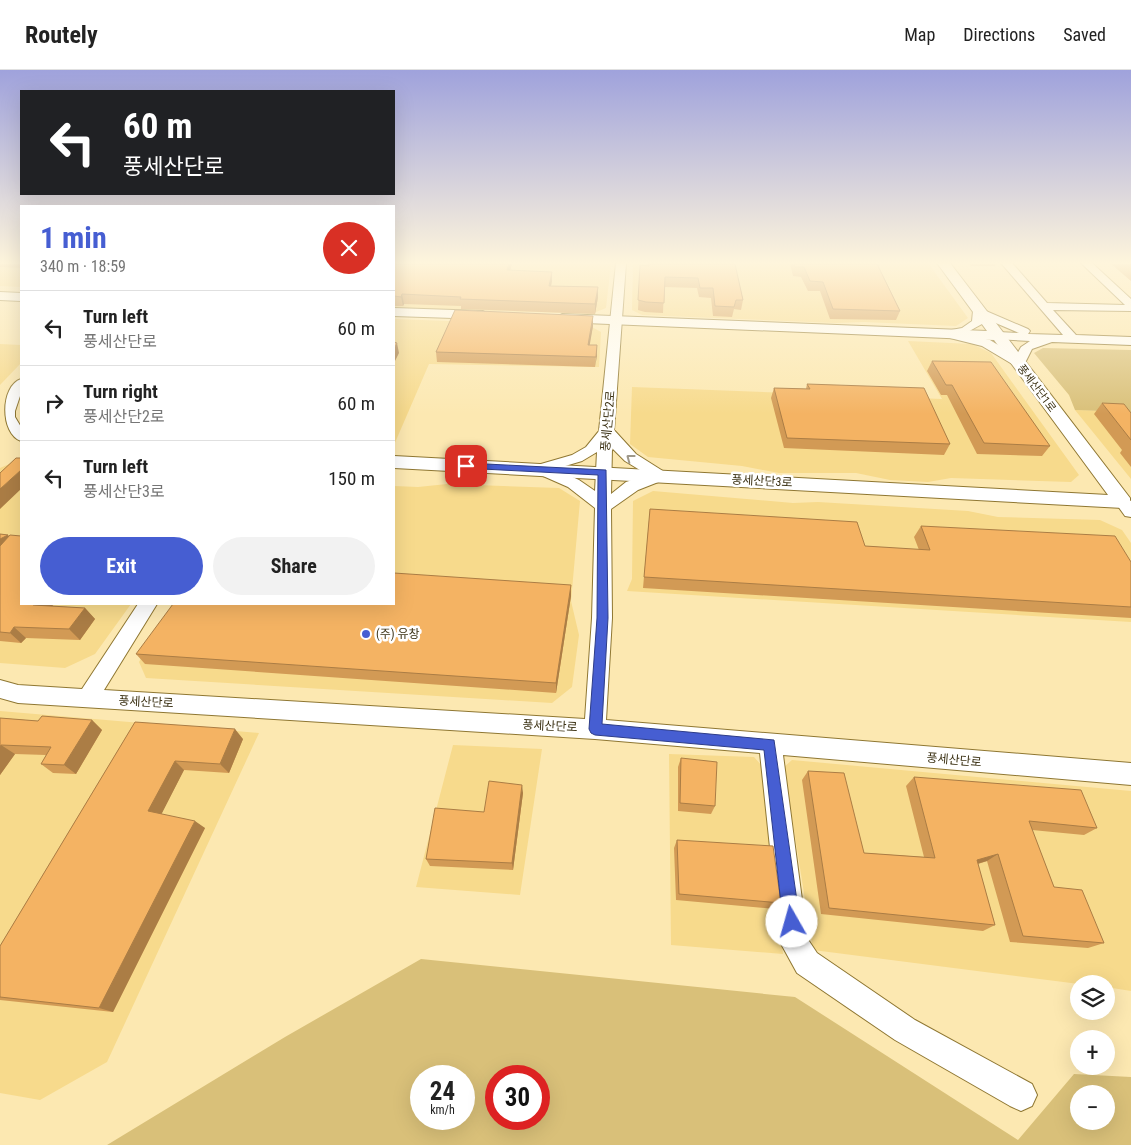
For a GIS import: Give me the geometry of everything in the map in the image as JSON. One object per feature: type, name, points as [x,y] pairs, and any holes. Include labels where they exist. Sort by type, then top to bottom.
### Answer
[{"type":"street","points":[[425,313],[500,316]]},
{"type":"street","name":"풍세산단2로","points":[[595,729],[602,618],[603,472],[617,313]]},
{"type":"street","points":[[950,334],[974,326],[978,322],[979,313]]},
{"type":"street","name":"풍세산단1로","points":[[981,313],[1128,506]]},
{"type":"street","points":[[984,313],[1022,331],[1060,339]]},
{"type":"street","points":[[1052,313],[1074,340]]},
{"type":"street","points":[[549,318],[1131,341]]},
{"type":"street","points":[[950,334],[986,344],[1019,364],[1023,351],[1027,346],[1060,339]]},
{"type":"street","points":[[20,385],[7,403],[5,416],[11,429],[20,435]]},
{"type":"street","points":[[538,469],[577,458],[591,450],[607,431],[619,448],[630,459],[661,476]]},
{"type":"street","name":"풍세산단3로","points":[[395,462],[603,472],[1128,506]]},
{"type":"street","points":[[538,469],[573,481],[587,491],[603,507],[632,486],[661,476]]},
{"type":"street","points":[[88,698],[147,605]]},
{"type":"street","name":"풍세산단로","points":[[0,689],[18,694],[595,729],[1131,774]]},
{"type":"street","points":[[770,744],[794,942],[807,963],[905,1030],[1021,1095]]},
{"type":"shaded area","points":[[638,313],[964,313],[968,318],[956,326],[642,315]]},
{"type":"shaded area","points":[[395,319],[590,326],[601,332],[599,367],[429,364],[395,443]]},
{"type":"shaded area","points":[[908,341],[972,344],[991,353],[1079,475],[1071,482],[951,478],[928,482],[890,480],[856,473],[779,473],[742,466],[648,457],[630,444],[632,387],[942,399]]},
{"type":"shaded area","points":[[0,344],[20,345],[20,364],[0,385]]},
{"type":"shaded area","points":[[1043,348],[1131,350],[1131,412],[1075,410],[1069,395],[1034,353]]},
{"type":"shaded area","points":[[1075,410],[1131,412],[1131,479]]},
{"type":"shaded area","points":[[20,459],[20,605],[130,605],[95,654],[65,668],[0,663],[0,468]]},
{"type":"shaded area","points":[[447,484],[559,488],[580,501],[571,601],[579,635],[572,687],[552,703],[146,678],[139,662],[171,605],[395,605],[395,486],[418,487]]},
{"type":"shaded area","points":[[653,491],[793,503],[818,502],[968,511],[998,517],[1100,520],[1122,530],[1131,543],[1131,622],[627,591],[632,579],[633,501]]},
{"type":"shaded area","points":[[0,711],[259,733],[107,1062],[40,1100],[0,1093]]},
{"type":"shaded area","points":[[453,745],[542,749],[520,895],[416,887]]},
{"type":"shaded area","points":[[669,754],[754,757],[763,767],[783,954],[671,945]]},
{"type":"shaded area","points":[[792,760],[1131,791],[1131,991],[1115,988],[1115,975],[1070,975],[1070,983],[813,950],[784,767]]},
{"type":"shaded area","points":[[421,959],[795,997],[1018,1140],[1073,1075],[1131,1077],[1131,1145],[107,1145],[285,1037]]},
{"type":"building","points":[[454,313],[528,313],[593,316],[588,345],[597,345],[596,357],[436,352]]},
{"type":"building","points":[[932,361],[991,362],[1050,446],[984,443],[952,385],[946,385]]},
{"type":"building","points":[[807,384],[924,388],[950,444],[787,438],[774,388],[810,389]]},
{"type":"building","points":[[1102,403],[1124,404],[1131,413],[1131,440]]},
{"type":"building","points":[[16,458],[20,458],[20,471],[0,489],[0,473]]},
{"type":"building","points":[[650,509],[857,522],[865,546],[930,550],[921,526],[1115,536],[1131,562],[1131,607],[644,577]]},
{"type":"building","points":[[0,534],[8,535],[0,539]]},
{"type":"building","points":[[10,535],[20,536],[20,605],[85,608],[69,629],[14,627],[10,633],[0,632],[0,546]]},
{"type":"building","name":"(주) 유창","points":[[395,573],[571,585],[556,683],[136,654],[172,605],[395,605]]},
{"type":"building","points":[[42,716],[92,720],[64,765],[41,764],[51,747],[1,745],[0,747],[0,718],[38,721]]},
{"type":"building","points":[[135,722],[235,729],[220,764],[175,761],[148,811],[195,821],[99,1008],[0,997],[0,946]]},
{"type":"building","points":[[681,758],[717,762],[715,806],[680,803]]},
{"type":"building","points":[[808,771],[844,773],[864,853],[935,858],[914,777],[1081,790],[1097,828],[1029,821],[1054,887],[1082,890],[1104,943],[1023,936],[998,854],[977,860],[995,925],[829,908]]},
{"type":"building","points":[[489,781],[522,785],[512,863],[426,859],[435,808],[484,812]]},
{"type":"building","points":[[677,840],[773,846],[781,903],[679,894]]},
{"type":"place","name":"(주) 유창","points":[[366,634]]},
{"type":"route","points":[[466,466],[603,472],[602,618],[595,729],[770,744],[792,922]]}]
